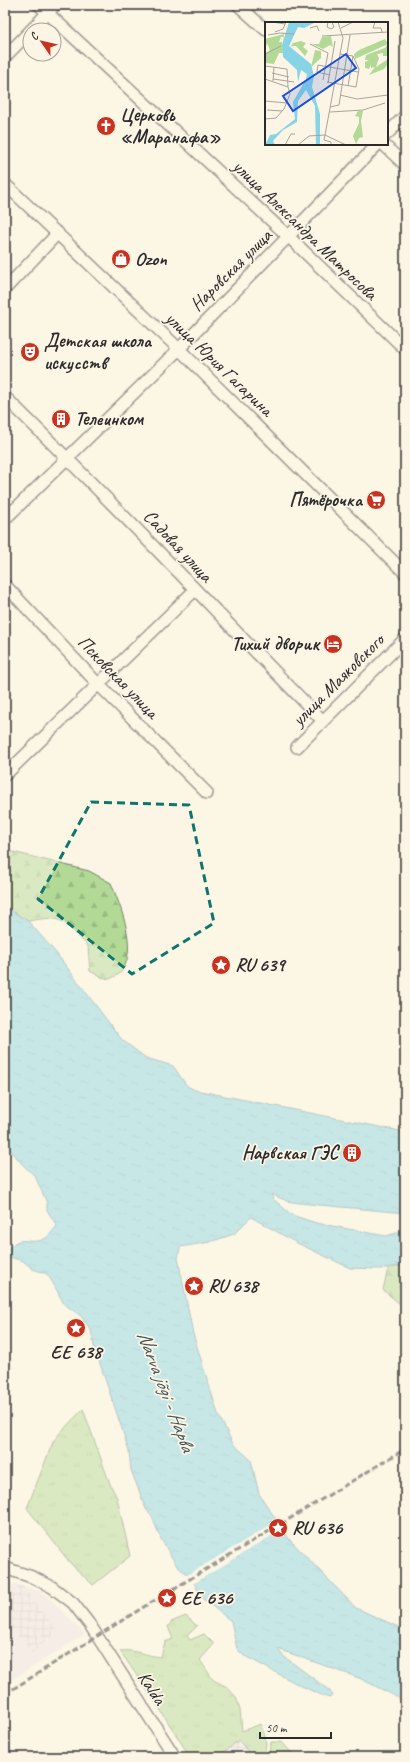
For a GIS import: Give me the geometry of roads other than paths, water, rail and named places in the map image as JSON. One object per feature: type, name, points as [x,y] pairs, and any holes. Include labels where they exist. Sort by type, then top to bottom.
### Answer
[{"type":"street","points":[[238,5],[265,29]]},
{"type":"street","points":[[37,22],[47,8]]},
{"type":"street","name":"улица Александра Матросова","points":[[47,8],[405,349]]},
{"type":"street","points":[[5,58],[22,40]]},
{"type":"street","points":[[388,133],[405,116]]},
{"type":"street","name":"Наровская улица","points":[[5,519],[179,349],[377,145]]},
{"type":"street","points":[[384,145],[405,165]]},
{"type":"street","name":"улица Юрия Гагарина","points":[[5,184],[179,349],[405,573]]},
{"type":"street","points":[[5,289],[58,233]]},
{"type":"street","name":"Садовая улица","points":[[5,397],[158,549],[195,590],[323,721]]},
{"type":"street","name":"Псковская улица","points":[[5,585],[98,684],[207,793]]},
{"type":"street","points":[[5,775],[195,590]]},
{"type":"street","name":"улица Маяковского","points":[[297,747],[405,639]]},
{"type":"street","name":"Kalda","points":[[5,1568],[32,1577],[52,1587],[65,1595],[81,1612],[175,1757]]},
{"type":"water","name":"Narva jõgi - Нарва","points":[[5,907],[28,921],[56,953],[122,1040],[146,1058],[173,1066],[187,1086],[195,1090],[405,1132],[405,1213],[299,1203],[287,1201],[271,1194],[273,1199],[292,1215],[316,1223],[386,1236],[400,1232],[405,1228],[405,1265],[380,1269],[350,1268],[295,1242],[251,1217],[234,1234],[210,1242],[180,1247],[178,1258],[193,1334],[218,1414],[233,1444],[251,1460],[259,1494],[289,1539],[356,1608],[405,1630],[405,1701],[359,1678],[278,1649],[282,1655],[330,1691],[332,1695],[330,1698],[326,1697],[299,1685],[243,1655],[237,1649],[231,1621],[203,1599],[191,1578],[177,1566],[161,1539],[152,1517],[146,1509],[131,1470],[129,1451],[94,1346],[91,1330],[81,1316],[64,1304],[47,1274],[33,1269],[23,1261],[10,1257],[9,1249],[13,1244],[21,1241],[39,1241],[44,1239],[57,1226],[47,1210],[47,1203],[35,1176],[22,1164],[5,1143]]},
{"type":"railway","points":[[5,1694],[142,1608],[405,1449]]},
{"type":"place","name":"Церковь «Маранафа»","points":[[106,126]]},
{"type":"place","name":"Ozon","points":[[121,259]]},
{"type":"place","name":"Детская школа искусств","points":[[30,352]]},
{"type":"place","name":"Телеинком","points":[[61,419]]},
{"type":"place","name":"Пятёрочка","points":[[376,500]]},
{"type":"place","name":"Тихий дворик","points":[[333,644]]},
{"type":"place","name":"RU 639","points":[[221,965]]},
{"type":"place","name":"Нарвская ГЭС","points":[[352,1153]]},
{"type":"place","name":"RU 638","points":[[194,1286]]},
{"type":"place","name":"EE 638","points":[[76,1328]]},
{"type":"place","name":"RU 636","points":[[278,1528]]},
{"type":"place","name":"EE 636","points":[[167,1598]]}]
